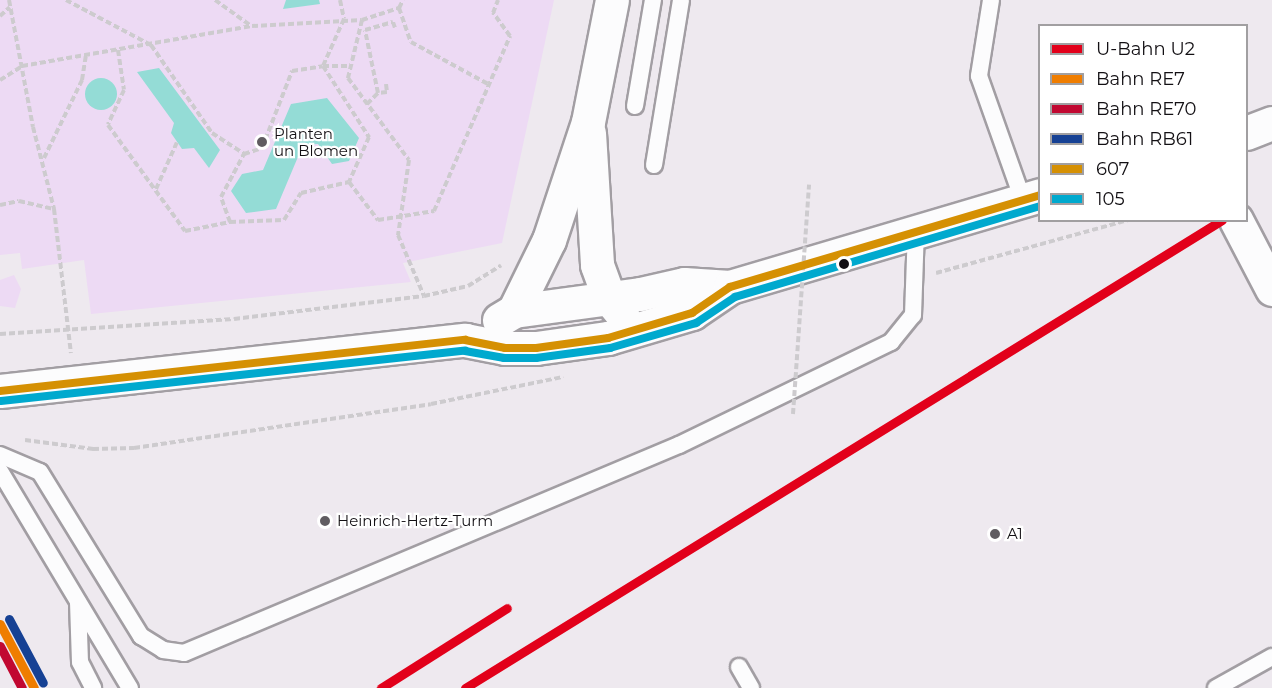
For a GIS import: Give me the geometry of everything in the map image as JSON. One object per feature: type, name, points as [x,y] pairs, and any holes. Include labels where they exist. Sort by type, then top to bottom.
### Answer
[{"type":"main road","points":[[514,311],[549,240],[588,122],[612,0]]},
{"type":"main road","points":[[588,122],[597,265],[609,298],[639,329]]},
{"type":"main road","points":[[1248,132],[1272,123]]},
{"type":"main road","points":[[0,391],[465,340],[505,348],[578,343],[639,329],[692,313],[730,287],[1031,197]]},
{"type":"main road","points":[[1237,222],[1272,289]]},
{"type":"main road","points":[[465,340],[514,311],[572,304],[684,284],[730,287]]},
{"type":"lane","points":[[635,106],[653,0]]},
{"type":"lane","points":[[654,165],[681,0]]},
{"type":"lane","points":[[991,0],[979,76],[1031,197]]},
{"type":"lane","points":[[0,455],[40,472],[141,636],[163,650],[184,653],[679,445],[891,342],[913,315],[916,230]]},
{"type":"lane","points":[[0,471],[130,688]]},
{"type":"lane","points":[[78,601],[80,662],[93,688]]},
{"type":"lane","points":[[1216,688],[1272,657]]},
{"type":"lane","points":[[739,667],[751,688]]},
{"type":"path","points":[[9,0],[54,209],[74,384]]},
{"type":"path","points":[[66,0],[151,45],[212,133],[244,154]]},
{"type":"path","points":[[215,0],[222,1],[252,26]]},
{"type":"path","points":[[323,66],[344,20],[340,0]]},
{"type":"path","points":[[0,80],[22,66],[252,26],[362,20],[399,8],[403,0]]},
{"type":"path","points":[[349,182],[378,220],[434,211],[510,36],[492,13],[498,0]]},
{"type":"path","points":[[0,16],[11,7]]},
{"type":"path","points":[[399,8],[411,42],[488,84]]},
{"type":"path","points":[[390,11],[395,28]]},
{"type":"path","points":[[362,20],[348,66],[348,78],[409,160],[398,234],[424,296]]},
{"type":"path","points":[[378,93],[365,30],[393,22]]},
{"type":"path","points":[[118,50],[124,90],[108,125],[185,231],[230,222],[284,220],[301,193],[349,182]]},
{"type":"path","points":[[43,159],[81,80],[86,54]]},
{"type":"path","points":[[323,66],[369,137],[349,182]]},
{"type":"path","points":[[230,222],[221,197],[244,154],[262,148],[292,71],[323,66],[348,66]]},
{"type":"path","points":[[367,104],[378,93],[387,92],[386,84]]},
{"type":"path","points":[[155,189],[177,142]]},
{"type":"path","points":[[793,414],[809,185]]},
{"type":"path","points":[[0,205],[20,201],[54,209]]},
{"type":"path","points":[[914,279],[1122,222]]},
{"type":"path","points":[[0,334],[234,319],[424,296],[468,286],[510,263]]},
{"type":"path","points":[[19,440],[93,449],[134,448],[419,406],[570,376]]},
{"type":"shaded area","name":"Planten un Blomen","points":[[0,0],[554,0],[502,243],[403,263],[411,282],[91,314],[84,260],[22,269],[20,253],[0,255]]},
{"type":"shaded area","points":[[286,0],[319,0],[320,4],[283,9]]},
{"type":"shaded area","points":[[159,68],[220,150],[209,168],[194,148],[182,149],[171,133],[174,123],[137,72]]},
{"type":"shaded area","points":[[101,78],[113,82],[117,94],[113,106],[101,110],[89,106],[85,94],[89,82]]},
{"type":"shaded area","points":[[327,98],[359,138],[349,161],[332,164],[318,144],[303,145],[276,209],[246,213],[231,191],[242,174],[263,170],[291,104]]},
{"type":"shaded area","points":[[14,275],[21,289],[15,308],[0,306],[0,280]]},
{"type":"metro line","name":"U2","points":[[465,688],[1219,222]]},
{"type":"metro line","name":"U2","points":[[381,688],[507,608]]},
{"type":"rail line","name":"RB61","points":[[9,619],[43,683]]},
{"type":"rail line","name":"RE7","points":[[0,624],[34,688]]},
{"type":"rail line","name":"RE70","points":[[0,646],[22,688]]},
{"type":"transit line","name":"607","points":[[0,391],[465,340],[505,348],[536,348],[608,338],[692,313],[730,287],[1038,196]]},
{"type":"transit line","name":"105","points":[[1,401],[465,351],[504,358],[536,358],[610,348],[696,323],[735,297],[1038,207]]},
{"type":"place","name":"Planten un Blomen","points":[[262,142]]},
{"type":"place","name":"Heinrich-Hertz-Turm","points":[[325,521]]},
{"type":"place","name":"A1","points":[[995,534]]}]
